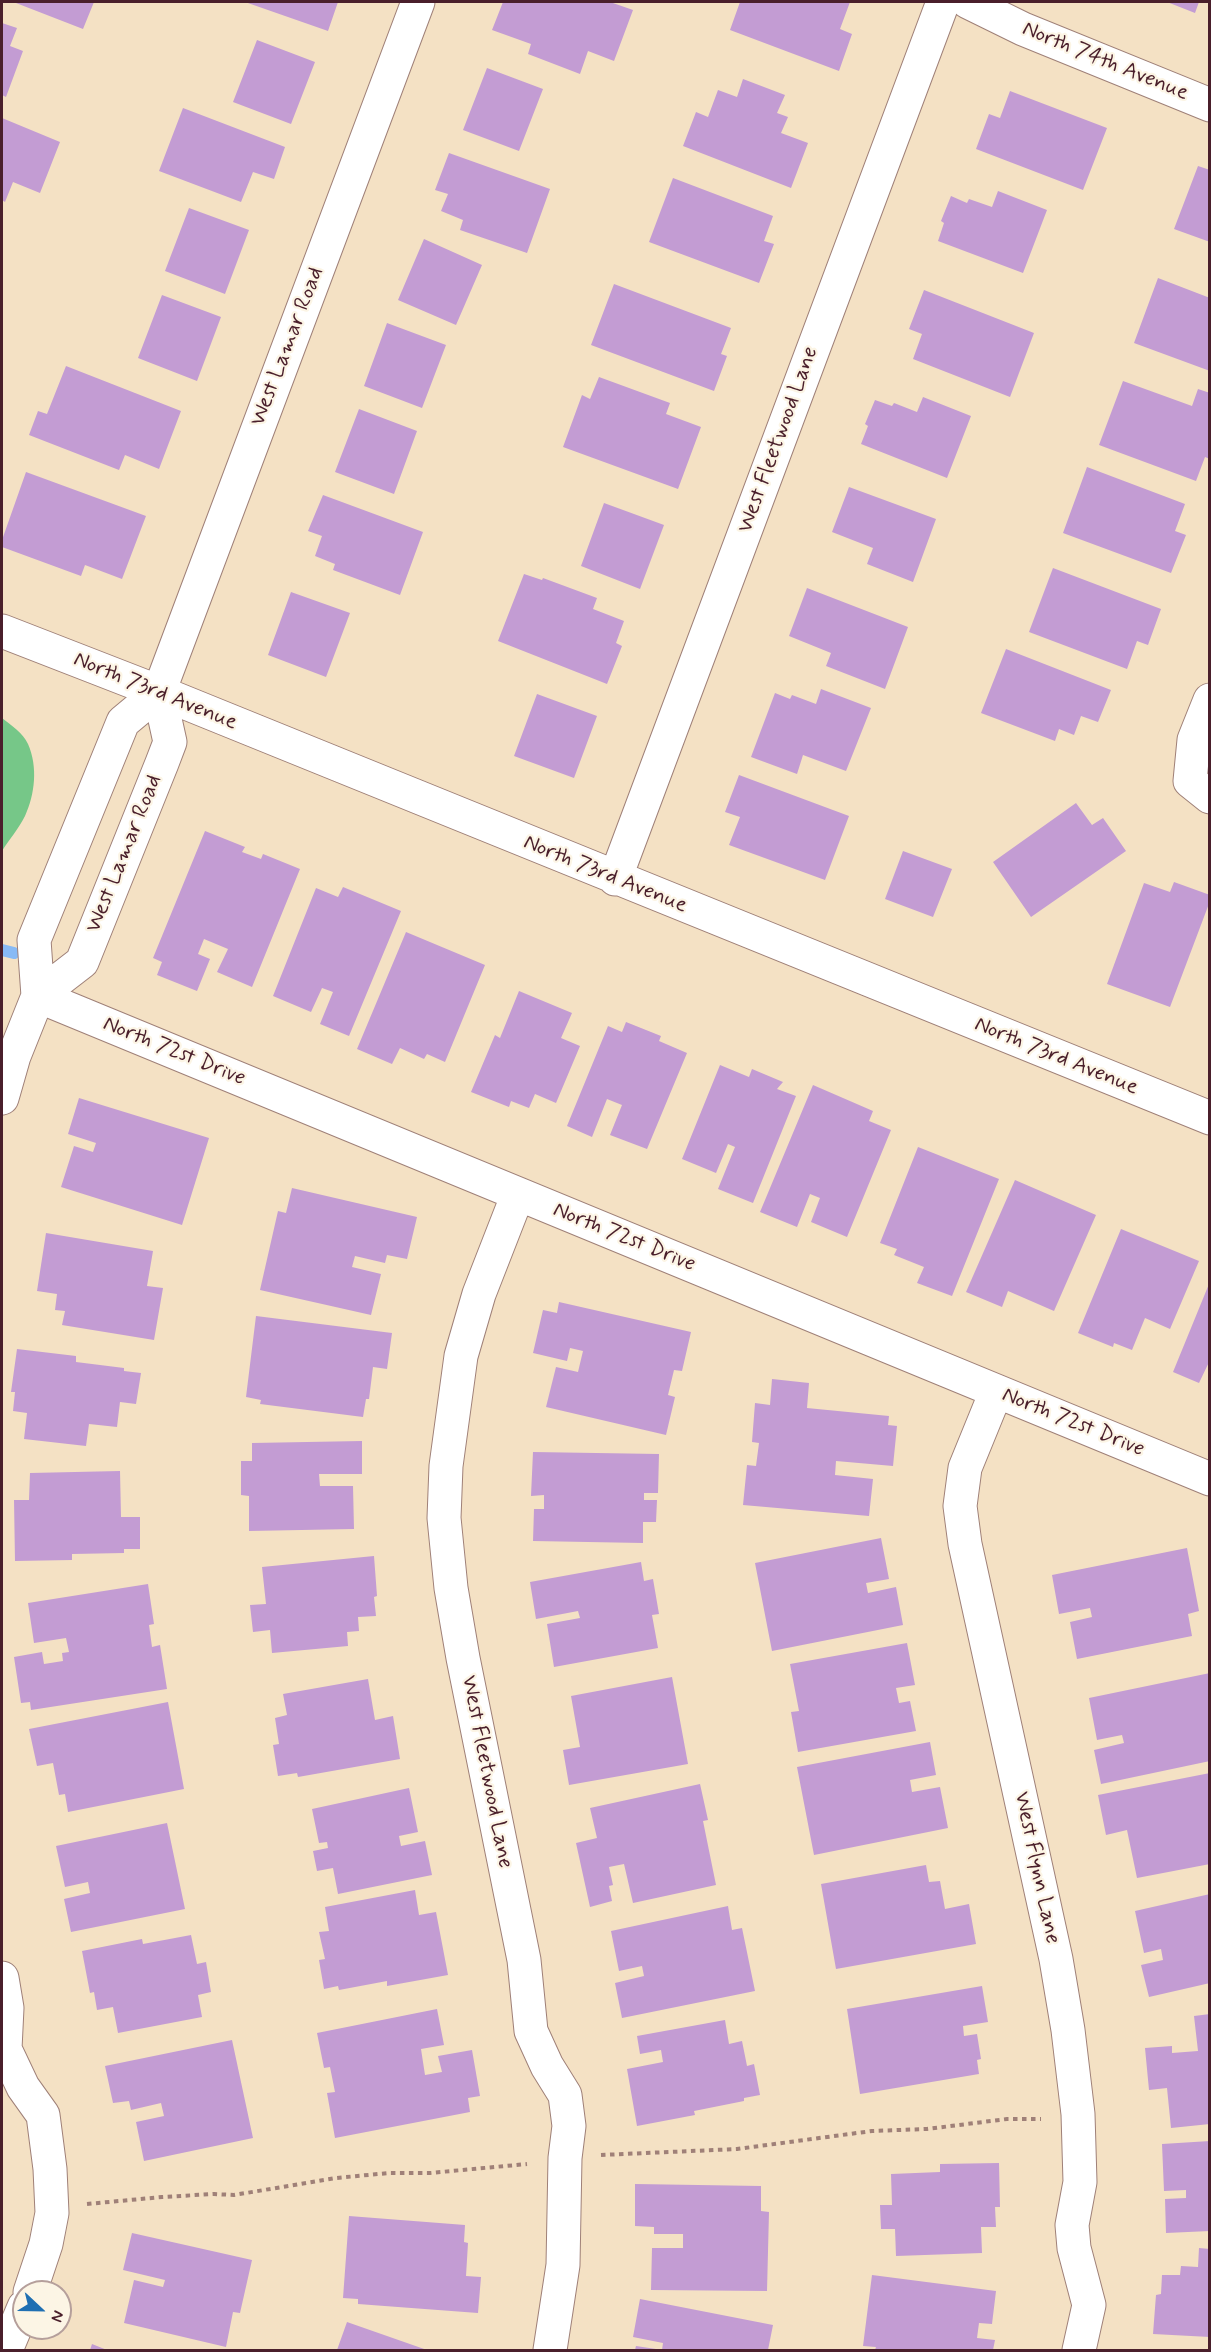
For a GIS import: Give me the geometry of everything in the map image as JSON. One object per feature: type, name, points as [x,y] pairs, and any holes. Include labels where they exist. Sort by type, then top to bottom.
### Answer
[{"type":"street","name":"West Lamar Road","points":[[2,1098],[14,1056],[38,996],[34,940],[123,722],[159,692],[418,2]]},
{"type":"street","name":"West Fleetwood Lane","points":[[615,879],[943,2]]},
{"type":"street","name":"North 74th Avenue","points":[[968,2],[1023,29],[1209,105]]},
{"type":"street","name":"North 73rd Avenue","points":[[2,631],[159,692],[1209,1119]]},
{"type":"street","name":"West Lamar Road","points":[[38,996],[82,962],[162,763],[170,742],[159,692]]},
{"type":"street","points":[[1200,789],[1194,740],[1209,700]]},
{"type":"street","name":"North 72st Drive","points":[[38,996],[1209,1479]]},
{"type":"street","name":"West Fleetwood Lane","points":[[518,1194],[479,1294],[461,1356],[446,1466],[444,1518],[463,1658],[524,1959],[531,2031],[547,2066],[565,2094],[569,2126],[565,2158],[563,2265],[550,2350]]},
{"type":"street","name":"West Flynn Lane","points":[[996,1392],[965,1468],[960,1506],[965,1544],[1056,1959],[1068,2030],[1078,2114],[1080,2182],[1072,2225],[1074,2248],[1089,2304],[1079,2350]]},
{"type":"street","points":[[2,1978],[7,2008],[5,2049],[23,2086],[43,2115],[50,2169],[50,2224],[35,2280]]},
{"type":"street","points":[[6,2350],[12,2336]]},
{"type":"path","points":[[594,2155],[737,2149],[872,2131],[927,2129],[1007,2119],[1044,2119]]},
{"type":"path","points":[[79,2205],[110,2204],[162,2197],[234,2195],[336,2178],[531,2164]]},
{"type":"green space","points":[[2,718],[26,740],[33,762],[34,780],[25,816],[2,851]]},
{"type":"building","points":[[17,2],[94,2],[83,29]]},
{"type":"building","points":[[245,2],[338,2],[328,31]]},
{"type":"building","points":[[503,2],[610,2],[633,10],[614,61],[588,51],[580,74],[528,54],[531,44],[492,30]]},
{"type":"building","points":[[740,2],[850,2],[840,29],[852,34],[839,71],[730,30]]},
{"type":"building","points":[[1167,2],[1199,2],[1195,13]]},
{"type":"building","points":[[2,23],[17,28],[10,46],[23,51],[6,97],[2,95]]},
{"type":"building","points":[[257,40],[315,62],[291,124],[233,102]]},
{"type":"building","points":[[487,68],[543,89],[519,151],[463,130]]},
{"type":"building","points":[[743,79],[785,95],[777,113],[788,117],[781,133],[808,143],[791,188],[683,146],[696,112],[708,117],[718,90],[737,97]]},
{"type":"building","points":[[1010,91],[1107,128],[1083,190],[976,149],[989,114],[1000,118]]},
{"type":"building","points":[[183,108],[285,147],[274,179],[253,172],[241,202],[159,171]]},
{"type":"building","points":[[2,118],[60,142],[40,193],[13,182],[5,202],[2,200]]},
{"type":"building","points":[[449,153],[550,189],[527,253],[460,230],[463,220],[441,211],[448,194],[435,190]]},
{"type":"building","points":[[1198,166],[1210,170],[1210,242],[1174,229]]},
{"type":"building","points":[[673,178],[773,216],[764,241],[774,244],[759,283],[649,242]]},
{"type":"building","points":[[998,191],[1047,210],[1023,273],[938,241],[944,223],[941,221],[951,196],[967,203],[969,199],[992,207]]},
{"type":"building","points":[[189,208],[249,230],[225,294],[165,271]]},
{"type":"building","points":[[424,239],[482,265],[456,325],[398,300]]},
{"type":"building","points":[[1158,278],[1210,298],[1210,371],[1134,343]]},
{"type":"building","points":[[614,284],[731,328],[721,354],[727,356],[714,391],[591,345]]},
{"type":"building","points":[[924,290],[1034,333],[1010,397],[913,359],[922,334],[909,329]]},
{"type":"building","points":[[162,295],[221,317],[197,381],[138,358]]},
{"type":"building","points":[[387,323],[446,345],[422,408],[364,386]]},
{"type":"building","points":[[66,366],[181,411],[159,469],[125,455],[119,470],[29,435],[38,411],[47,414]]},
{"type":"building","points":[[599,377],[670,403],[666,414],[701,427],[678,489],[563,447],[582,395],[590,399]]},
{"type":"building","points":[[1123,381],[1192,406],[1198,389],[1210,393],[1210,459],[1205,457],[1196,481],[1099,445]]},
{"type":"building","points":[[923,397],[971,416],[947,478],[861,444],[868,426],[865,424],[875,400],[892,406],[894,403],[917,412]]},
{"type":"building","points":[[359,409],[417,431],[394,494],[335,472]]},
{"type":"building","points":[[1087,467],[1185,504],[1175,531],[1186,535],[1171,573],[1063,533]]},
{"type":"building","points":[[26,472],[146,516],[122,579],[85,565],[81,576],[2,547],[2,540]]},
{"type":"building","points":[[849,487],[936,519],[913,582],[867,564],[873,548],[832,532]]},
{"type":"building","points":[[323,495],[423,532],[400,595],[333,570],[335,564],[315,556],[322,536],[308,531]]},
{"type":"building","points":[[604,503],[664,525],[640,589],[581,566]]},
{"type":"building","points":[[1053,568],[1161,609],[1148,645],[1137,641],[1127,669],[1029,632]]},
{"type":"building","points":[[524,574],[542,580],[543,578],[597,598],[593,609],[624,621],[616,643],[622,646],[607,684],[498,641]]},
{"type":"building","points":[[807,588],[908,627],[885,689],[826,666],[831,653],[789,636]]},
{"type":"building","points":[[291,592],[350,613],[326,677],[268,655]]},
{"type":"building","points":[[1006,649],[1111,690],[1098,722],[1081,716],[1074,735],[1059,729],[1055,741],[981,713]]},
{"type":"building","points":[[821,689],[871,708],[846,771],[803,755],[797,774],[751,757],[775,693],[790,699],[792,695],[816,704]]},
{"type":"building","points":[[537,694],[597,716],[574,778],[514,756]]},
{"type":"building","points":[[739,775],[849,816],[825,880],[729,845],[740,817],[725,812]]},
{"type":"building","points":[[1076,803],[1092,825],[1103,818],[1126,851],[1031,917],[993,862]]},
{"type":"building","points":[[205,831],[245,847],[242,852],[261,859],[263,854],[300,869],[252,987],[217,972],[228,949],[204,939],[198,954],[210,959],[197,991],[157,975],[162,962],[153,958]]},
{"type":"building","points":[[903,851],[952,869],[933,917],[885,899]]},
{"type":"building","points":[[1174,882],[1210,895],[1210,901],[1170,1007],[1107,984],[1144,883],[1170,892]]},
{"type":"building","points":[[343,887],[401,911],[349,1036],[320,1024],[333,992],[322,988],[311,1012],[273,996],[316,888],[338,897]]},
{"type":"building","points":[[406,932],[485,965],[445,1062],[427,1054],[424,1059],[400,1048],[392,1064],[357,1049]]},
{"type":"building","points":[[519,991],[572,1013],[561,1038],[580,1046],[556,1103],[535,1094],[529,1108],[511,1101],[509,1107],[471,1092],[495,1035],[500,1038]]},
{"type":"building","points":[[626,1022],[661,1036],[659,1041],[687,1053],[647,1149],[610,1135],[622,1105],[607,1099],[592,1137],[567,1126],[608,1026],[622,1032]]},
{"type":"building","points":[[720,1065],[749,1077],[752,1069],[783,1082],[777,1089],[796,1096],[753,1203],[718,1189],[735,1147],[728,1144],[716,1173],[682,1159]]},
{"type":"building","points":[[813,1085],[873,1111],[869,1121],[891,1130],[847,1237],[811,1222],[820,1198],[810,1194],[797,1227],[760,1212]]},
{"type":"building","points":[[79,1098],[209,1138],[182,1225],[61,1187],[74,1146],[93,1152],[96,1143],[68,1134]]},
{"type":"building","points":[[918,1147],[999,1179],[952,1296],[917,1283],[924,1267],[894,1255],[897,1249],[880,1243]]},
{"type":"building","points":[[1015,1180],[1096,1215],[1054,1311],[1008,1291],[1002,1307],[966,1292]]},
{"type":"building","points":[[292,1188],[417,1217],[407,1259],[387,1255],[385,1263],[355,1256],[352,1267],[381,1274],[371,1315],[260,1290],[278,1211],[286,1213]]},
{"type":"building","points":[[1121,1229],[1199,1261],[1170,1329],[1145,1318],[1132,1350],[1114,1343],[1113,1347],[1078,1333]]},
{"type":"building","points":[[46,1233],[153,1251],[147,1286],[163,1288],[154,1340],[62,1325],[65,1311],[55,1310],[57,1294],[37,1291]]},
{"type":"building","points":[[1209,1284],[1210,1360],[1199,1383],[1173,1372]]},
{"type":"building","points":[[559,1302],[691,1332],[682,1371],[674,1370],[668,1395],[675,1397],[666,1435],[546,1407],[556,1367],[578,1372],[583,1351],[570,1348],[567,1361],[533,1353],[543,1310],[557,1313]]},
{"type":"building","points":[[256,1316],[392,1333],[387,1369],[373,1367],[369,1399],[366,1399],[363,1417],[260,1404],[261,1400],[246,1397]]},
{"type":"building","points":[[17,1349],[76,1356],[76,1362],[124,1368],[124,1371],[141,1373],[136,1404],[120,1402],[117,1427],[89,1424],[86,1446],[24,1439],[27,1413],[13,1411],[15,1392],[11,1392]]},
{"type":"building","points":[[772,1379],[809,1383],[807,1408],[889,1416],[888,1425],[897,1426],[893,1466],[836,1461],[835,1475],[873,1479],[869,1516],[743,1505],[747,1465],[756,1466],[759,1443],[752,1442],[755,1403],[770,1405]]},
{"type":"building","points":[[362,1441],[362,1474],[319,1474],[320,1486],[353,1486],[354,1529],[249,1531],[249,1496],[241,1495],[241,1461],[252,1461],[252,1443]]},
{"type":"building","points":[[533,1452],[659,1454],[658,1493],[644,1493],[644,1500],[657,1500],[656,1522],[643,1522],[643,1543],[533,1541],[534,1509],[544,1509],[544,1495],[531,1496]]},
{"type":"building","points":[[120,1471],[121,1517],[140,1517],[140,1549],[124,1549],[124,1553],[72,1554],[72,1560],[15,1561],[14,1500],[29,1500],[30,1473]]},
{"type":"building","points":[[881,1538],[889,1579],[866,1583],[868,1593],[896,1587],[903,1625],[772,1651],[755,1563]]},
{"type":"building","points":[[1187,1548],[1199,1611],[1188,1614],[1192,1636],[1077,1659],[1070,1622],[1092,1617],[1090,1608],[1059,1614],[1052,1575]]},
{"type":"building","points":[[374,1556],[376,1616],[358,1617],[359,1631],[347,1632],[348,1646],[272,1653],[270,1630],[253,1632],[250,1605],[266,1604],[262,1567]]},
{"type":"building","points":[[641,1562],[644,1581],[653,1579],[659,1614],[652,1615],[658,1648],[554,1667],[547,1624],[580,1618],[578,1611],[536,1619],[530,1582]]},
{"type":"building","points":[[148,1584],[154,1624],[149,1625],[152,1647],[160,1645],[167,1689],[31,1710],[30,1702],[21,1703],[14,1657],[42,1652],[44,1664],[63,1661],[62,1653],[69,1652],[66,1638],[34,1643],[28,1603]]},
{"type":"building","points":[[907,1643],[915,1685],[896,1688],[899,1703],[910,1701],[916,1731],[798,1752],[791,1712],[799,1711],[790,1664]]},
{"type":"building","points":[[1210,1673],[1210,1761],[1101,1784],[1094,1750],[1124,1743],[1122,1735],[1097,1740],[1089,1698]]},
{"type":"building","points":[[672,1677],[688,1764],[569,1785],[563,1750],[580,1747],[571,1696]]},
{"type":"building","points":[[368,1679],[375,1720],[393,1716],[400,1759],[298,1777],[297,1773],[278,1776],[273,1745],[279,1744],[275,1718],[287,1715],[283,1694]]},
{"type":"building","points":[[168,1702],[184,1789],[68,1812],[65,1794],[59,1795],[53,1763],[37,1766],[29,1729]]},
{"type":"building","points":[[930,1742],[936,1775],[910,1780],[912,1792],[940,1787],[948,1828],[814,1855],[797,1767]]},
{"type":"building","points":[[1210,1773],[1210,1864],[1137,1878],[1127,1830],[1106,1835],[1098,1795]]},
{"type":"building","points":[[700,1784],[708,1820],[703,1821],[716,1885],[633,1903],[624,1864],[609,1867],[613,1885],[609,1886],[612,1901],[590,1907],[576,1843],[597,1838],[590,1808]]},
{"type":"building","points":[[409,1788],[418,1832],[399,1836],[401,1846],[425,1841],[432,1875],[338,1894],[333,1868],[317,1871],[313,1851],[328,1848],[327,1842],[319,1843],[312,1809]]},
{"type":"building","points":[[167,1823],[185,1909],[71,1932],[64,1899],[90,1893],[88,1882],[65,1887],[56,1846]]},
{"type":"building","points":[[926,1865],[929,1882],[940,1881],[945,1909],[969,1904],[976,1944],[836,1969],[821,1884]]},
{"type":"building","points":[[415,1890],[419,1915],[436,1912],[448,1975],[387,1986],[387,1981],[339,1990],[338,1986],[324,1989],[319,1960],[325,1959],[319,1932],[329,1931],[325,1907]]},
{"type":"building","points":[[1210,1894],[1210,1983],[1149,1997],[1141,1965],[1163,1960],[1161,1949],[1144,1953],[1135,1911]]},
{"type":"building","points":[[728,1906],[732,1930],[742,1928],[755,1991],[622,2018],[615,1983],[644,1976],[642,1966],[619,1971],[611,1931]]},
{"type":"building","points":[[191,1935],[197,1964],[206,1962],[211,1992],[198,1995],[202,2017],[118,2033],[113,2007],[97,2010],[94,1992],[90,1993],[82,1951],[142,1939],[143,1944]]},
{"type":"building","points":[[982,1986],[988,2022],[963,2026],[964,2036],[977,2034],[981,2059],[977,2060],[979,2074],[860,2094],[847,2009]]},
{"type":"building","points":[[437,2009],[444,2045],[421,2049],[425,2075],[442,2072],[438,2056],[472,2050],[480,2096],[468,2098],[470,2112],[335,2138],[327,2093],[335,2092],[330,2067],[324,2068],[317,2033]]},
{"type":"building","points":[[1210,2014],[1210,2124],[1171,2128],[1167,2088],[1149,2090],[1145,2048],[1172,2046],[1172,2053],[1198,2051],[1194,2016]]},
{"type":"building","points":[[725,2020],[729,2044],[742,2041],[747,2066],[754,2064],[760,2095],[744,2098],[744,2101],[694,2111],[695,2115],[637,2126],[627,2069],[663,2062],[661,2050],[640,2054],[637,2036]]},
{"type":"building","points":[[232,2040],[253,2138],[144,2161],[136,2122],[164,2116],[161,2103],[131,2110],[129,2101],[113,2103],[105,2066]]},
{"type":"building","points":[[1210,2141],[1210,2231],[1166,2233],[1165,2199],[1186,2198],[1186,2190],[1164,2191],[1162,2144]]},
{"type":"building","points":[[999,2163],[1000,2207],[995,2207],[996,2227],[981,2227],[982,2253],[896,2256],[895,2229],[881,2229],[880,2205],[892,2205],[891,2174],[940,2172],[940,2164]]},
{"type":"building","points":[[635,2184],[761,2186],[761,2211],[769,2212],[767,2291],[651,2290],[652,2248],[683,2248],[683,2234],[654,2234],[654,2227],[635,2226]]},
{"type":"building","points":[[349,2216],[465,2225],[464,2242],[468,2243],[466,2276],[481,2277],[478,2313],[358,2304],[358,2299],[343,2298]]},
{"type":"building","points":[[132,2233],[252,2260],[240,2313],[233,2312],[226,2347],[124,2323],[134,2280],[163,2287],[165,2280],[123,2270]]},
{"type":"building","points":[[1199,2248],[1210,2249],[1210,2337],[1153,2334],[1156,2295],[1161,2294],[1162,2275],[1180,2275],[1181,2266],[1198,2267]]},
{"type":"building","points":[[872,2275],[996,2291],[992,2324],[979,2323],[977,2338],[995,2340],[993,2350],[875,2350],[876,2347],[863,2346]]},
{"type":"building","points":[[640,2299],[773,2325],[768,2350],[662,2350],[663,2343],[633,2337]]},
{"type":"building","points":[[347,2322],[427,2350],[337,2350]]},
{"type":"building","points":[[92,2344],[107,2350],[90,2350]]},
{"type":"building","points":[[636,2346],[656,2349],[635,2350]]},
{"type":"waterway","points":[[2,950],[14,953]]}]
